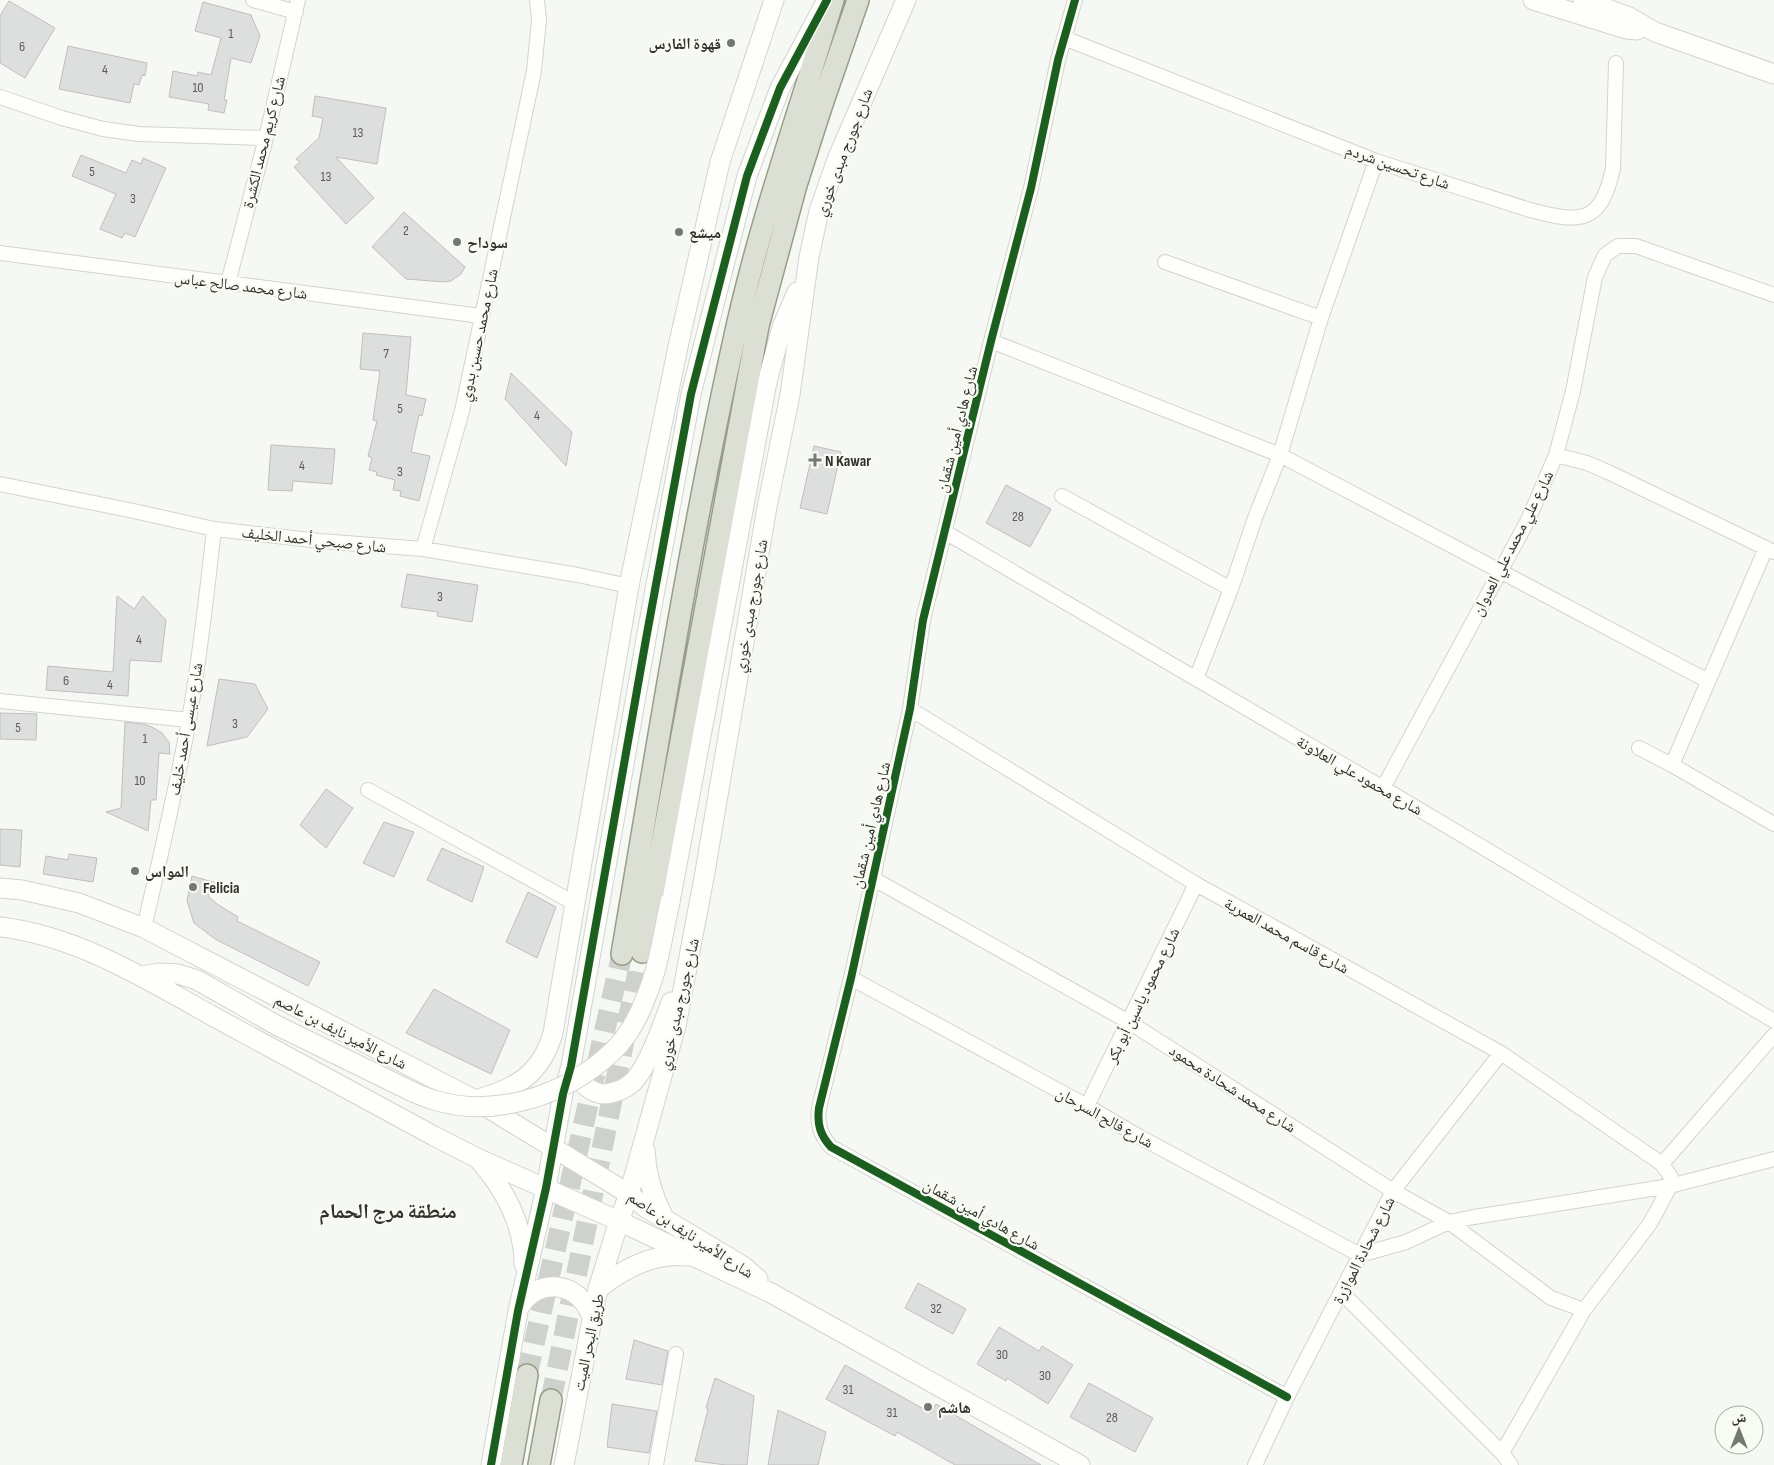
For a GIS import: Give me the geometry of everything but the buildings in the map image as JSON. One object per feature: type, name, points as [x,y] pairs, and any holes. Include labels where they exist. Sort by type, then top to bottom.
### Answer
[{"type":"main road","points":[[833,0],[781,165],[734,338],[684,599],[632,953],[758,326],[796,185],[858,0]]},
{"type":"main road","points":[[511,1465],[527,1375]]},
{"type":"main road","name":"طريق البحر الميت","points":[[539,1465],[551,1400]]},
{"type":"street","points":[[253,0],[297,6]]},
{"type":"street","name":"شارع محمد حسين بدوي","points":[[423,549],[462,411],[534,71],[539,20],[537,0]]},
{"type":"street","points":[[475,1100],[501,1093],[518,1084],[532,1071],[549,1049],[628,586],[679,342],[720,162],[774,0]]},
{"type":"street","points":[[491,1465],[518,1311],[571,1066],[691,394],[747,176],[780,88],[826,0]]},
{"type":"street","name":"شارع جورج مبدى خوري","points":[[619,1221],[629,1194],[676,1026],[705,872],[767,507],[790,395],[805,276],[813,235],[828,181],[906,0]]},
{"type":"street","name":"شارع هادي أمين شقمان","points":[[1075,0],[1064,38],[1031,188],[991,341],[923,620],[910,709],[851,978],[818,1108],[819,1128],[823,1138],[831,1147],[1287,1397]]},
{"type":"street","points":[[1533,0],[1626,29],[1655,32]]},
{"type":"street","points":[[1583,0],[1629,17],[1655,32],[1774,74]]},
{"type":"street","name":"شارع كريم محمد الكشرة","points":[[228,284],[266,138],[297,6]]},
{"type":"street","name":"شارع تحسين شردم","points":[[1064,38],[1376,160],[1549,215],[1573,218],[1590,214],[1602,202],[1610,184],[1613,168],[1616,64]]},
{"type":"street","points":[[0,96],[62,118],[103,129],[139,134],[266,138]]},
{"type":"street","points":[[1196,679],[1280,455],[1321,318],[1376,160]]},
{"type":"street","points":[[1556,455],[1574,392],[1595,278],[1605,255],[1618,246],[1636,246],[1774,296]]},
{"type":"street","name":"شارع محمد صالح عباس","points":[[0,253],[481,316]]},
{"type":"street","points":[[1164,262],[1321,318]]},
{"type":"street","points":[[140,976],[159,973],[178,974],[197,980],[278,1026],[413,1092],[452,1104],[497,1106],[523,1102],[551,1093],[594,1066],[612,1052],[627,1034],[646,997],[660,951],[767,382],[782,327],[805,276]]},
{"type":"street","points":[[991,341],[1280,455],[1708,681]]},
{"type":"street","points":[[671,504],[666,467],[674,405],[679,342]]},
{"type":"street","name":"شارع علي محمد علي العدوان","points":[[1383,788],[1528,520],[1556,455],[1587,463],[1608,472],[1770,550]]},
{"type":"street","name":"شارع صبحي أحمد الخليف","points":[[0,484],[214,529],[320,541],[423,549],[578,575],[628,586]]},
{"type":"street","points":[[1062,496],[1231,589]]},
{"type":"street","name":"شارع عيسى أحمد خليف","points":[[144,928],[189,720],[204,619],[214,529]]},
{"type":"street","name":"شارع محمود علي العلاونة","points":[[945,532],[1383,788],[1774,1021]]},
{"type":"street","points":[[1672,764],[1708,681],[1770,550]]},
{"type":"street","points":[[0,701],[189,720]]},
{"type":"street","name":"شارع قاسم محمد العمرية","points":[[910,709],[1196,884],[1501,1053],[1662,1164]]},
{"type":"street","points":[[1640,748],[1672,764],[1774,824]]},
{"type":"street","points":[[368,790],[574,903]]},
{"type":"street","points":[[571,1066],[581,1082],[590,1090],[599,1094],[614,1093],[633,1082],[656,1040],[668,1011],[679,974],[687,932],[705,872]]},
{"type":"street","name":"شارع محمد شحادة محمود","points":[[872,878],[1129,1022],[1393,1191],[1449,1222],[1551,1298],[1584,1310]]},
{"type":"street","name":"شارع محمود ياسين أبو بكر","points":[[1087,1106],[1196,884]]},
{"type":"street","name":"شارع الأمير نايف بن عاصم","points":[[0,888],[39,893],[80,903],[144,928],[475,1100],[742,1266],[758,1278],[772,1293]]},
{"type":"street","name":"شارع الأمير نايف بن عاصم","points":[[0,927],[22,930],[71,944],[140,976],[477,1158],[619,1221],[772,1293]]},
{"type":"street","name":"شارع فالح السرحان","points":[[851,978],[1087,1106],[1138,1136],[1360,1255]]},
{"type":"street","points":[[1502,1453],[1584,1310],[1649,1225],[1670,1186],[1671,1177],[1662,1164],[1774,1035]]},
{"type":"street","name":"شارع شحادة الموازرة","points":[[1255,1465],[1287,1397],[1393,1191],[1501,1053]]},
{"type":"street","points":[[645,1136],[648,1176],[657,1205],[664,1218]]},
{"type":"street","points":[[477,1158],[492,1175],[514,1215],[521,1237],[524,1283]]},
{"type":"street","points":[[1360,1255],[1406,1242],[1449,1222],[1474,1216],[1670,1186],[1774,1159]]},
{"type":"street","name":"طريق البحر الميت","points":[[564,1465],[598,1289],[619,1221]]},
{"type":"street","points":[[598,1289],[627,1268],[643,1261],[677,1254],[693,1257]]},
{"type":"street","points":[[518,1311],[529,1295],[553,1286],[570,1290],[578,1295],[592,1318]]},
{"type":"street","points":[[1341,1292],[1502,1453],[1511,1465]]},
{"type":"street","points":[[772,1293],[1080,1465]]},
{"type":"street","points":[[656,1465],[676,1354]]},
{"type":"tunnel","points":[[551,1400],[642,952]]},
{"type":"tunnel","points":[[527,1375],[622,954]]},
{"type":"cycle path","points":[[491,1465],[518,1311],[546,1188],[563,1094],[571,1066],[691,394],[747,176],[780,88],[827,0]]},
{"type":"cycle path","points":[[1075,0],[1058,60],[1031,188],[991,341],[923,620],[910,709],[818,1119],[822,1134],[831,1147],[1287,1397]]},
{"type":"place","name":"قهوة الفارس","points":[[731,43]]},
{"type":"place","name":"ميشع","points":[[679,232]]},
{"type":"place","name":"سوداح","points":[[457,242]]},
{"type":"place","name":"N Kawar","points":[[815,460]]},
{"type":"place","name":"المواس","points":[[135,871]]},
{"type":"place","name":"Felicia","points":[[193,887]]},
{"type":"place","name":"هاشم","points":[[928,1407]]},
{"type":"district","name":"منطقة مرج الحمام","points":[[388,1211]]}]
